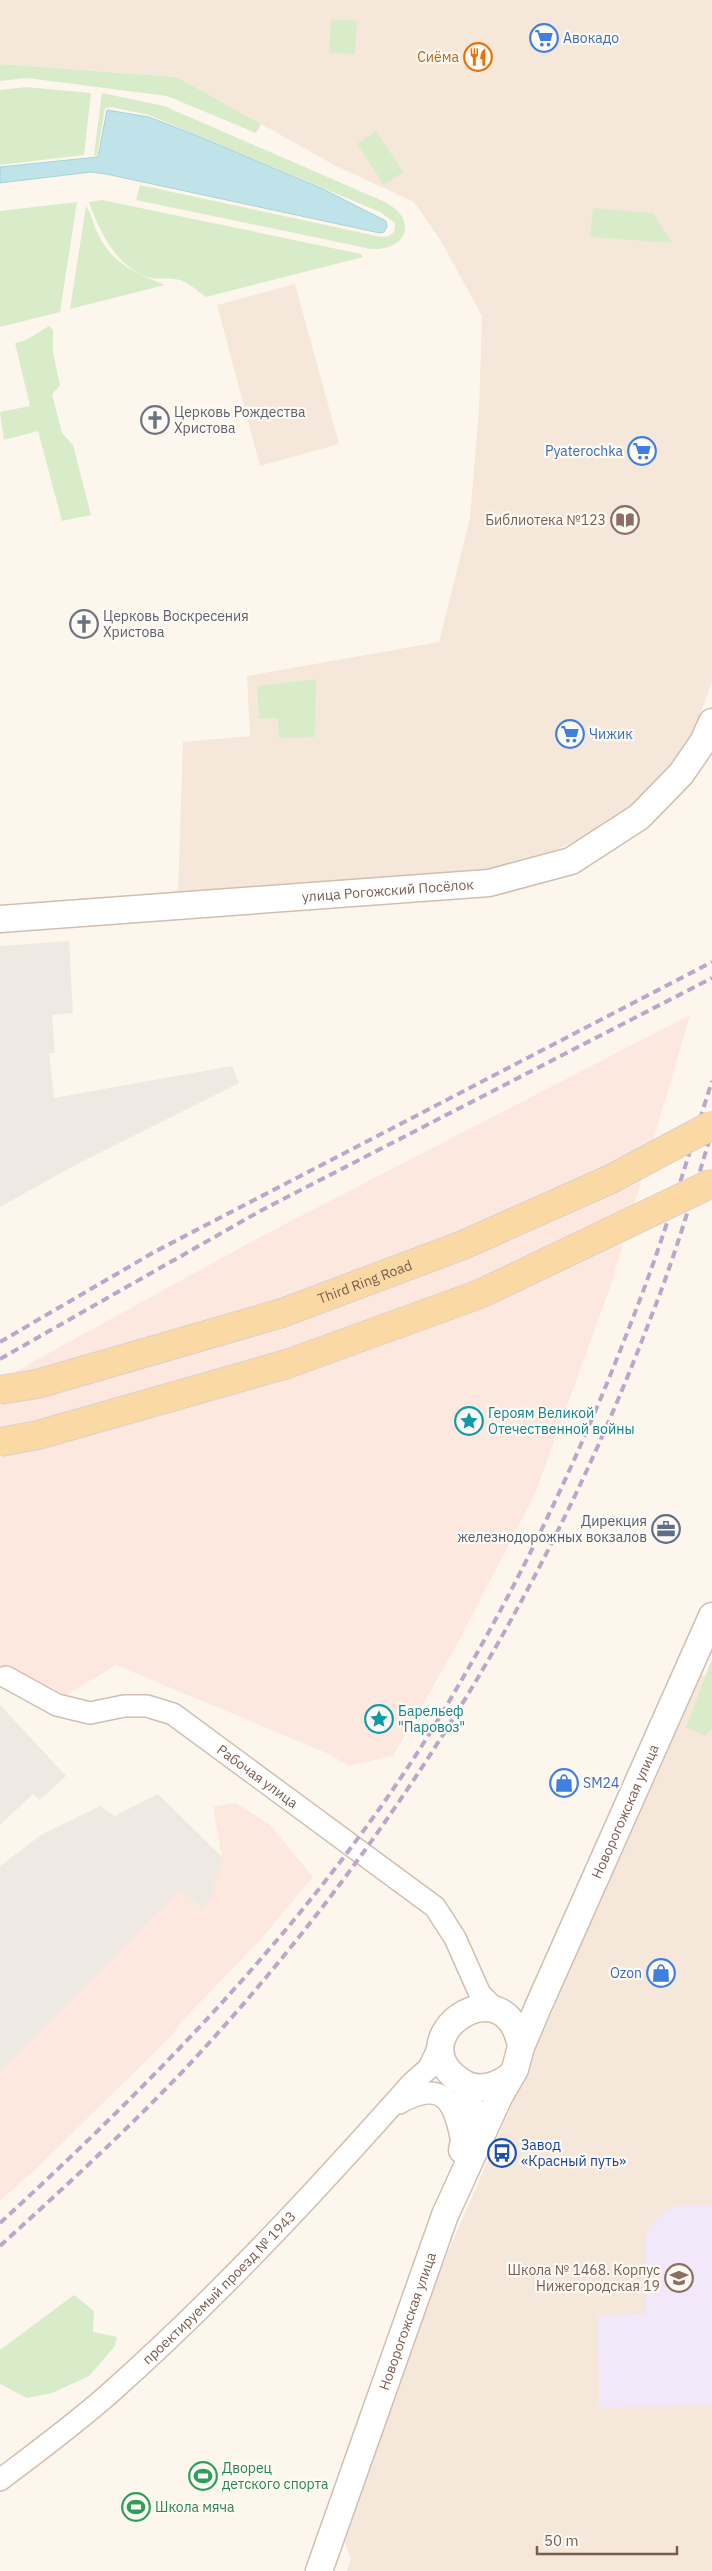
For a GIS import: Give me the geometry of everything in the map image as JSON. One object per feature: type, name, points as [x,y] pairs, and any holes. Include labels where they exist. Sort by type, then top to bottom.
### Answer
[{"type":"main road","points":[[611,1179],[712,1112]]},
{"type":"main road","name":"Third Ring Road","points":[[0,1390],[37,1384],[282,1313],[463,1245],[611,1179],[712,1125]]},
{"type":"main road","points":[[0,1442],[38,1435],[306,1358],[480,1294],[712,1183]]},
{"type":"street","name":"улица Рогожский Посёлок","points":[[0,919],[489,883],[571,861],[640,817],[681,774],[703,742],[712,722]]},
{"type":"street","name":"Новорогожская улица","points":[[319,2571],[440,2230],[508,2078],[516,2069],[521,2047],[538,2007],[712,1616]]},
{"type":"street","name":"Рабочая улица","points":[[6,1677],[57,1705],[90,1713],[124,1706],[147,1706],[173,1714],[435,1907],[455,1938],[464,1962]]},
{"type":"street","points":[[464,1962],[480,1994],[514,2026],[521,2047]]},
{"type":"street","name":"проектируемый проезд № 1943","points":[[0,2480],[109,2394],[184,2324],[296,2212],[390,2108],[429,2068],[462,2003],[465,1982],[464,1962]]},
{"type":"street","points":[[458,2188],[462,2148],[470,2124],[470,2104],[461,2082],[443,2060],[449,2028],[474,2009],[517,2019],[530,2014],[538,2007]]},
{"type":"street","points":[[421,2076],[432,2072],[442,2073],[461,2082],[488,2087],[508,2078]]},
{"type":"street","points":[[390,2108],[423,2092],[435,2092],[445,2097],[453,2106],[456,2114],[462,2148]]},
{"type":"shaded area","points":[[0,0],[712,0],[712,682],[700,715],[673,768],[632,807],[595,833],[549,853],[493,869],[178,892],[183,742],[250,736],[247,676],[439,642],[470,518],[479,409],[482,316],[441,241],[414,202],[336,166],[177,77],[0,64]]},
{"type":"shaded area","points":[[295,284],[339,444],[260,466],[217,305]]},
{"type":"shaded area","points":[[69,941],[73,1013],[52,1015],[55,1053],[49,1053],[54,1098],[232,1066],[239,1083],[77,1164],[0,1207],[0,946]]},
{"type":"shaded area","points":[[690,1015],[611,1285],[535,1494],[454,1650],[393,1756],[348,1766],[331,1755],[116,1665],[66,1695],[12,1667],[0,1688],[0,1382],[29,1364],[262,1236]]},
{"type":"shaded area","points":[[701,1675],[712,1676],[712,2571],[347,2571],[351,2559],[343,2538],[423,2310]]},
{"type":"shaded area","points":[[0,1705],[66,1776],[40,1800],[33,1794],[0,1825]]},
{"type":"shaded area","points":[[158,1794],[222,1857],[212,1897],[202,1908],[181,1889],[0,2072],[0,1866],[41,1835],[100,1806],[115,1816]]},
{"type":"shaded area","points":[[236,1803],[270,1825],[313,1877],[261,1939],[183,2020],[172,2035],[39,2166],[0,2201],[0,2072],[182,1888],[222,1857],[213,1807]]},
{"type":"shaded area","name":"Школа № 1468. Корпус Нижегородская 19","points":[[681,2205],[712,2205],[712,2406],[599,2407],[598,2315],[646,2314],[645,2241],[649,2227],[666,2210]]},
{"type":"green space","points":[[331,19],[357,21],[355,54],[329,53]]},
{"type":"green space","points":[[0,64],[177,77],[261,124],[256,133],[167,96],[27,78],[0,81]]},
{"type":"green space","points":[[26,87],[91,93],[84,155],[0,165],[0,90]]},
{"type":"green space","points":[[102,93],[164,106],[385,202],[396,209],[402,217],[405,225],[404,233],[400,240],[393,245],[371,249],[136,200],[140,185],[381,237],[389,236],[394,232],[395,223],[380,212],[149,115],[111,107],[105,108],[97,156],[94,155]]},
{"type":"green space","points":[[376,131],[403,172],[384,185],[357,144]]},
{"type":"green space","points":[[102,200],[361,254],[363,257],[206,297],[183,281],[147,277],[123,262],[103,234],[89,202]]},
{"type":"green space","points":[[77,202],[60,312],[0,327],[0,211]]},
{"type":"green space","points":[[86,206],[104,245],[118,261],[135,272],[165,285],[70,309]]},
{"type":"green space","points":[[593,208],[653,213],[672,243],[590,237]]},
{"type":"green space","points":[[49,326],[53,330],[53,353],[60,385],[52,394],[62,433],[73,445],[91,515],[62,521],[38,431],[4,440],[0,412],[30,406],[15,343],[26,340]]},
{"type":"green space","points":[[316,679],[315,737],[279,738],[278,718],[259,719],[257,686]]},
{"type":"green space","points":[[712,1659],[712,1729],[705,1736],[686,1727]]},
{"type":"green space","points":[[74,2295],[94,2311],[93,2332],[117,2337],[115,2346],[89,2376],[52,2393],[27,2398],[0,2384],[0,2350]]},
{"type":"water","points":[[107,110],[149,117],[200,137],[323,189],[386,221],[387,227],[384,232],[380,233],[91,172],[0,183],[0,167],[98,157]]},
{"type":"railway","points":[[0,1342],[156,1251],[712,962]]},
{"type":"railway","points":[[0,1359],[262,1210],[712,978]]},
{"type":"railway","points":[[0,2223],[126,2103],[247,1975],[304,1908],[358,1838],[408,1767],[454,1693],[505,1602],[574,1461],[615,1364],[645,1286],[712,1081]]},
{"type":"railway","points":[[0,2246],[158,2097],[208,2044],[278,1963],[344,1879],[406,1791],[464,1702],[517,1609],[566,1514],[611,1416],[668,1271],[712,1131]]},
{"type":"place","name":"Авокадо","points":[[544,38]]},
{"type":"place","name":"Сиёма","points":[[478,57]]},
{"type":"place","name":"Церковь Рождества Христова","points":[[155,420]]},
{"type":"place","name":"Pyaterochka","points":[[642,451]]},
{"type":"place","name":"Библиотека №123","points":[[625,520]]},
{"type":"place","name":"Церковь Воскресения Христова","points":[[84,624]]},
{"type":"place","name":"Чижик","points":[[570,734]]},
{"type":"place","name":"Героям Великой Отечественной войны","points":[[469,1421]]},
{"type":"place","name":"Дирекция железнодорожных вокзалов","points":[[666,1529]]},
{"type":"place","name":"Барельеф \"Паровоз\"","points":[[379,1719]]},
{"type":"place","name":"SM24","points":[[564,1783]]},
{"type":"place","name":"Ozon","points":[[661,1973]]},
{"type":"place","name":"Завод «Красный путь»","points":[[502,2153]]},
{"type":"place","name":"Школа № 1468. Корпус Нижегородская 19","points":[[679,2278]]},
{"type":"place","name":"Дворец детского спорта","points":[[203,2476]]},
{"type":"place","name":"Школа мяча","points":[[136,2507]]}]
